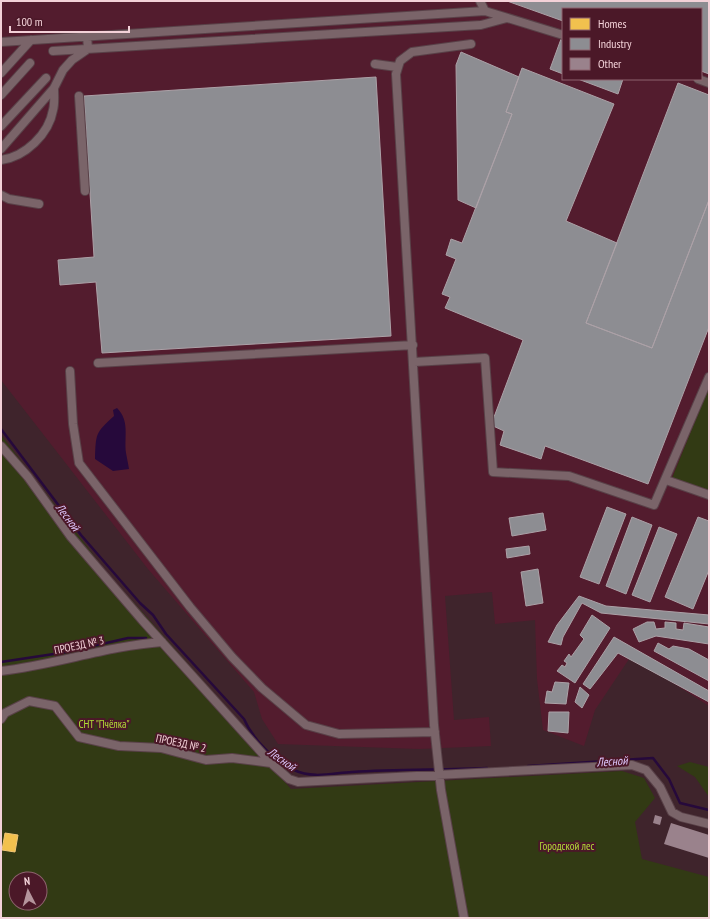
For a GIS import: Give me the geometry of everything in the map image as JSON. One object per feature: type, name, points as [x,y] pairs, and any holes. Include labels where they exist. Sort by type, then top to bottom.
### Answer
[{"type":"street","points":[[480,1],[485,11]]},
{"type":"street","points":[[1,42],[485,11],[562,35]]},
{"type":"street","points":[[53,52],[481,25],[507,18]]},
{"type":"street","points":[[87,36],[88,49]]},
{"type":"street","points":[[1,73],[31,40]]},
{"type":"street","points":[[464,918],[440,775],[435,732],[402,180],[397,67],[400,61],[412,52],[471,44]]},
{"type":"street","points":[[1,149],[54,88],[63,70],[72,60],[88,49]]},
{"type":"street","points":[[1,96],[30,63]]},
{"type":"street","points":[[375,64],[397,67]]},
{"type":"street","points":[[1,126],[46,78]]},
{"type":"street","points":[[1,160],[18,155],[31,147],[42,136],[50,122],[54,110],[54,88]]},
{"type":"street","points":[[79,96],[85,191]]},
{"type":"street","points":[[1,195],[9,199],[39,204]]},
{"type":"street","points":[[98,363],[413,345]]},
{"type":"street","points":[[414,362],[485,358],[494,472],[569,476],[654,506],[709,376]]},
{"type":"street","points":[[70,371],[73,424],[79,463],[190,607],[232,657],[262,688],[306,726],[339,734],[435,732]]},
{"type":"street","points":[[1,446],[28,477],[71,537],[162,642],[271,763],[289,779],[298,782],[632,765],[646,770],[660,787],[672,812],[681,817],[709,824]]},
{"type":"street","points":[[666,480],[709,495]]},
{"type":"street","name":"ПРОЕЗД № 3","points":[[1,671],[46,664],[80,655],[142,643],[162,642]]},
{"type":"street","name":"ПРОЕЗД № 2","points":[[1,719],[6,713],[29,701],[55,706],[79,737],[119,746],[161,748],[206,760],[232,758],[271,763]]},
{"type":"shaded area","points":[[1,1],[709,1],[709,706],[631,656],[595,710],[584,746],[543,730],[537,679],[535,620],[495,624],[492,592],[445,596],[454,720],[489,717],[491,746],[419,749],[278,744],[262,719],[254,692],[148,569],[1,380]]},
{"type":"shaded area","points":[[117,408],[124,418],[125,423],[126,453],[129,469],[113,471],[95,459],[96,439],[103,426],[114,416],[113,410]]},
{"type":"green space","points":[[709,387],[709,491],[672,478]]},
{"type":"green space","points":[[1,435],[105,570],[233,714],[257,751],[291,789],[622,771],[644,778],[655,798],[635,822],[642,859],[709,877],[709,918],[1,918]]},
{"type":"green space","points":[[690,762],[709,767],[709,797],[695,777],[677,766]]},
{"type":"building: Homes","points":[[5,833],[18,835],[15,852],[2,850]]},
{"type":"building: Industry","points":[[507,1],[709,1],[709,74],[702,71],[702,8],[562,8],[562,21]]},
{"type":"building: Industry","points":[[561,39],[562,74],[550,69]]},
{"type":"building: Industry","points":[[461,52],[519,77],[506,112],[512,114],[476,208],[458,200],[456,65]]},
{"type":"building: Industry","points":[[522,68],[614,104],[566,221],[617,243],[586,323],[652,348],[709,200],[709,327],[648,484],[545,446],[541,459],[500,445],[504,431],[491,425],[523,340],[445,308],[450,297],[442,294],[456,259],[446,255],[451,239],[462,243],[512,114],[506,112]]},
{"type":"building: Industry","points":[[376,77],[391,336],[102,353],[96,282],[60,285],[58,260],[94,257],[84,96]]},
{"type":"building: Industry","points":[[581,80],[623,80],[618,94]]},
{"type":"building: Industry","points":[[678,83],[709,95],[709,200],[652,348],[586,323]]},
{"type":"building: Industry","points":[[607,507],[626,514],[599,584],[580,577]]},
{"type":"building: Industry","points":[[543,513],[546,530],[512,536],[509,518]]},
{"type":"building: Industry","points":[[632,517],[652,525],[626,594],[606,586]]},
{"type":"building: Industry","points":[[698,517],[709,521],[709,570],[693,609],[665,597]]},
{"type":"building: Industry","points":[[659,527],[677,534],[650,602],[632,595]]},
{"type":"building: Industry","points":[[529,546],[530,554],[507,558],[506,549]]},
{"type":"building: Industry","points":[[538,569],[543,603],[526,606],[521,572]]},
{"type":"building: Industry","points":[[579,596],[606,606],[709,615],[709,624],[601,613],[582,603],[563,637],[561,645],[548,642],[557,625]]},
{"type":"building: Industry","points":[[592,615],[610,628],[575,683],[557,671],[562,665],[565,667],[567,663],[564,661],[569,654],[571,657],[584,639],[580,635]]},
{"type":"building: Industry","points":[[647,622],[654,622],[656,629],[665,628],[665,622],[676,623],[676,629],[683,630],[684,623],[709,627],[709,644],[656,636],[639,642],[633,629]]},
{"type":"building: Industry","points":[[614,637],[709,691],[709,702],[618,653],[590,689],[583,684]]},
{"type":"building: Industry","points":[[658,643],[669,649],[673,646],[689,649],[709,660],[709,681],[654,651]]},
{"type":"building: Industry","points":[[555,682],[569,683],[566,704],[545,703],[547,691],[552,692]]},
{"type":"building: Industry","points":[[580,687],[589,695],[582,708],[575,702]]},
{"type":"building: Industry","points":[[549,712],[569,712],[568,733],[548,731]]},
{"type":"building: Other","points":[[655,815],[662,817],[660,825],[653,823]]},
{"type":"building: Other","points":[[671,823],[709,835],[709,858],[664,844]]},
{"type":"waterway","name":"Лесной","points":[[1,429],[81,535],[140,603],[153,615],[166,634],[244,719],[253,734],[265,749],[279,761],[301,773],[316,775],[369,771],[487,768]]},
{"type":"waterway","points":[[1,662],[67,652],[128,638],[146,638]]},
{"type":"waterway","name":"Лесной","points":[[528,766],[653,758],[669,779],[680,803],[709,810]]},
{"type":"park label","name":"СНТ \"Пчёлка\"","points":[[104,724]]},
{"type":"park label","name":"Городской лес","points":[[567,846]]}]
